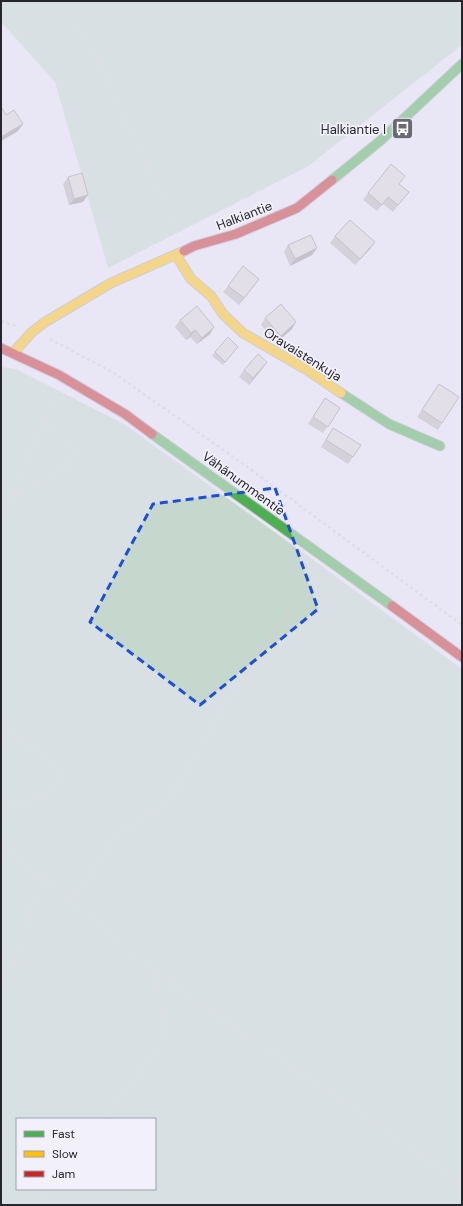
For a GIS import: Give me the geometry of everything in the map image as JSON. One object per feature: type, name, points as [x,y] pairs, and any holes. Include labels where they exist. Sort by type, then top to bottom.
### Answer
[{"type":"street","name":"Halkiantie","points":[[13,353],[32,332],[45,322],[111,282],[194,246],[236,234],[297,208],[380,141],[462,64]]},
{"type":"street","name":"Oravaistenkuja","points":[[176,255],[191,279],[211,296],[223,314],[243,333],[307,370],[389,424],[440,446]]},
{"type":"street","name":"Vähänummentie","points":[[1,348],[59,375],[125,414],[462,657]]},
{"type":"path","points":[[61,1],[64,12],[98,60],[170,216],[194,246]]},
{"type":"path","points":[[1,321],[47,337],[114,373],[246,466],[462,625]]},
{"type":"path","points":[[1,510],[15,494],[30,455],[37,431],[46,421],[59,375]]},
{"type":"path","points":[[15,494],[41,483],[71,463],[74,449],[60,430],[46,421]]},
{"type":"path","points":[[66,897],[91,874],[119,832],[166,804],[236,687],[263,648],[296,606],[334,564]]},
{"type":"path","points":[[1,728],[45,757],[57,768],[59,776],[54,789],[41,798],[8,803],[1,811]]},
{"type":"path","points":[[1,846],[66,897],[154,971],[239,1032],[344,1100],[462,1184]]},
{"type":"path","points":[[1,980],[8,972],[23,946],[29,915],[39,888],[45,880]]},
{"type":"path","points":[[106,1118],[164,1036],[161,1007],[154,971]]},
{"type":"path","points":[[35,1205],[47,1190]]},
{"type":"highlighted area","points":[[275,488],[318,609],[200,705],[90,622],[153,504]]},
{"type":"green space","points":[[1,1],[462,1],[462,45],[307,167],[108,268],[55,82],[1,22]]},
{"type":"green space","points":[[1,367],[16,369],[124,424],[462,669],[462,1205],[1,1205]]},
{"type":"building","points":[[2,108],[6,115],[14,110],[23,124],[1,137],[1,109]]},
{"type":"building","points":[[391,164],[405,176],[399,184],[409,192],[398,205],[388,197],[382,205],[368,193]]},
{"type":"building","points":[[82,173],[88,195],[74,199],[68,177]]},
{"type":"building","points":[[350,220],[375,242],[360,259],[335,236]]},
{"type":"building","points":[[311,235],[317,248],[295,259],[288,245]]},
{"type":"building","points":[[243,266],[259,279],[244,298],[228,286]]},
{"type":"building","points":[[281,304],[296,322],[281,336],[265,318]]},
{"type":"building","points":[[197,306],[214,327],[202,338],[195,330],[191,333],[180,320]]},
{"type":"building","points":[[228,337],[238,347],[225,362],[215,352]]},
{"type":"building","points":[[258,354],[267,362],[253,378],[244,370]]},
{"type":"building","points":[[439,384],[459,397],[442,423],[422,410]]},
{"type":"building","points":[[325,398],[340,408],[328,427],[313,417]]},
{"type":"building","points":[[333,428],[361,445],[353,457],[326,440]]},
{"type":"traffic: fast","points":[[332,180],[380,141],[462,64]]},
{"type":"traffic: fast","points":[[341,393],[389,424],[440,446]]},
{"type":"traffic: fast","points":[[152,434],[392,606]]},
{"type":"traffic: slow","points":[[13,353],[32,332],[45,322],[111,283],[184,251]]},
{"type":"traffic: slow","points":[[176,255],[191,279],[211,296],[223,314],[243,333],[307,370],[341,393]]},
{"type":"traffic: jam","points":[[184,251],[194,246],[236,234],[297,208],[332,180]]},
{"type":"traffic: jam","points":[[1,348],[59,375],[125,414],[152,434]]},
{"type":"traffic: jam","points":[[392,606],[462,657]]},
{"type":"place","name":"Halkiantie I","points":[[402,129]]}]
